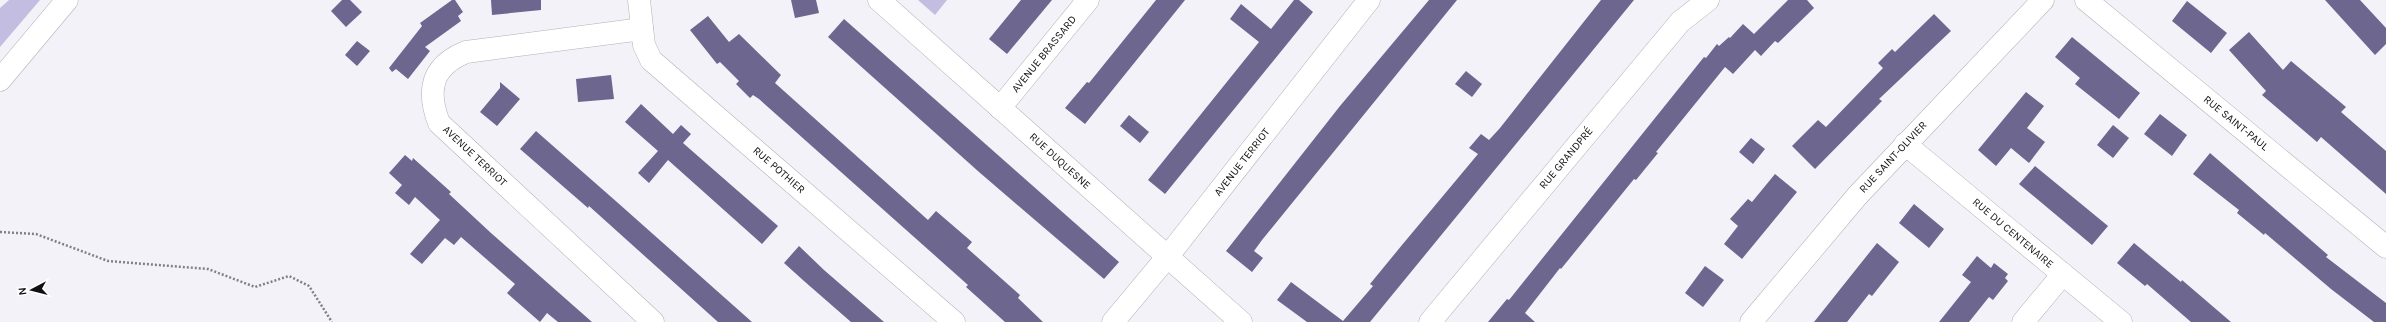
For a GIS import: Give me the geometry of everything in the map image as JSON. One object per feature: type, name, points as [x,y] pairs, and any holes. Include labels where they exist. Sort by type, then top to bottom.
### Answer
[{"type":"street","points":[[0,80],[67,0]]},
{"type":"street","name":"RUE POTHIER","points":[[639,0],[644,45],[651,60],[954,322]]},
{"type":"street","name":"RUE DUQUESNE","points":[[879,0],[1241,322]]},
{"type":"street","name":"AVENUE BRASSARD","points":[[1000,108],[1088,0]]},
{"type":"street","name":"AVENUE TERRIOT","points":[[1113,322],[1168,256],[1370,0]]},
{"type":"street","name":"RUE GRANDPRÉ","points":[[1430,322],[1680,22],[1708,0]]},
{"type":"street","name":"RUE SAINT-OLIVIER","points":[[1751,322],[1858,195],[2044,0]]},
{"type":"street","name":"RUE SAINT-PAUL","points":[[2086,0],[2386,247]]},
{"type":"street","name":"AVENUE TERRIOT","points":[[642,29],[466,52],[452,58],[442,66],[435,78],[432,95],[433,108],[439,123],[653,322]]},
{"type":"street","name":"RUE DU CENTENAIRE","points":[[1906,144],[2121,322]]},
{"type":"street","points":[[2023,322],[2063,274]]},
{"type":"path","points":[[0,232],[36,234],[108,261],[208,269],[255,287],[289,276],[309,286],[332,322]]},
{"type":"shaded area","points":[[9,0],[40,0],[0,47],[0,8]]},
{"type":"shaded area","points":[[918,0],[947,0],[935,15]]},
{"type":"building","points":[[342,0],[350,0],[362,12],[346,27],[331,11]]},
{"type":"building","points":[[452,0],[455,0],[463,12],[458,16],[461,21],[425,47],[430,51],[408,79],[396,69],[392,72],[389,68],[422,26],[420,23]]},
{"type":"building","points":[[491,0],[541,0],[541,10],[492,15]]},
{"type":"building","points":[[791,0],[816,0],[819,13],[795,18]]},
{"type":"building","points":[[1021,0],[1052,0],[1007,54],[989,39]]},
{"type":"building","points":[[1156,0],[1185,0],[1085,124],[1065,108],[1087,82],[1089,83]]},
{"type":"building","points":[[1294,0],[1299,0],[1313,12],[1165,194],[1148,180],[1259,42],[1230,19],[1241,4],[1271,29]]},
{"type":"building","points":[[1429,0],[1457,0],[1262,240],[1254,251],[1263,258],[1252,272],[1226,251],[1340,106]]},
{"type":"building","points":[[1601,0],[1634,0],[1370,322],[1307,322],[1277,300],[1291,282],[1343,321],[1373,286],[1370,284],[1478,154],[1469,148],[1481,134],[1489,140],[1500,128]]},
{"type":"building","points":[[1788,0],[1807,0],[1814,8],[1778,43],[1775,41],[1761,56],[1755,50],[1733,74],[1725,67],[1656,152],[1658,153],[1636,180],[1634,179],[1561,269],[1560,268],[1525,313],[1535,322],[1488,322],[1507,299],[1509,300],[1704,57],[1706,58],[1717,44],[1719,46],[1729,37],[1730,38],[1743,24],[1754,34]]},
{"type":"building","points":[[2325,0],[2360,0],[2386,28],[2386,44],[2375,55]]},
{"type":"building","points":[[2187,1],[2227,33],[2211,53],[2172,21]]},
{"type":"building","points":[[1934,14],[1951,31],[1879,99],[1882,101],[1815,169],[1792,146],[1818,120],[1826,127],[1883,68],[1878,63],[1892,49],[1895,52]]},
{"type":"building","points":[[708,16],[729,42],[739,34],[781,75],[775,83],[928,220],[936,211],[972,242],[967,248],[1020,295],[1018,298],[1043,322],[1005,322],[966,287],[968,285],[759,99],[753,95],[750,98],[736,84],[739,81],[720,62],[717,64],[690,30]]},
{"type":"building","points":[[844,19],[1119,262],[1104,279],[979,172],[828,37]]},
{"type":"building","points":[[2249,32],[2283,70],[2291,61],[2346,107],[2341,112],[2386,151],[2386,194],[2321,137],[2317,142],[2262,95],[2266,91],[2229,50]]},
{"type":"building","points":[[2072,37],[2140,93],[2119,119],[2075,84],[2080,78],[2055,57]]},
{"type":"building","points":[[357,41],[370,51],[357,66],[345,55]]},
{"type":"building","points":[[1466,71],[1482,84],[1472,97],[1455,84]]},
{"type":"building","points":[[611,75],[614,99],[578,102],[576,79]]},
{"type":"building","points":[[500,82],[520,99],[497,126],[480,112],[500,88]]},
{"type":"building","points":[[2026,92],[2044,106],[2027,128],[2045,142],[2029,163],[2011,148],[1996,166],[1978,150]]},
{"type":"building","points":[[641,104],[673,134],[681,125],[691,134],[683,143],[778,226],[762,244],[668,160],[649,183],[638,173],[658,151],[625,122]]},
{"type":"building","points":[[2160,114],[2187,135],[2172,156],[2144,134]]},
{"type":"building","points":[[1129,115],[1149,132],[1140,143],[1120,126]]},
{"type":"building","points":[[2113,125],[2129,138],[2113,158],[2097,145]]},
{"type":"building","points":[[536,131],[752,322],[718,322],[589,206],[588,208],[520,149]]},
{"type":"building","points":[[1751,138],[1765,149],[1753,164],[1739,152]]},
{"type":"building","points":[[2210,153],[2328,255],[2326,257],[2386,303],[2386,322],[2374,322],[2331,289],[2265,233],[2264,235],[2237,213],[2239,210],[2193,174]]},
{"type":"building","points":[[405,155],[412,161],[413,158],[451,192],[449,194],[491,233],[592,322],[558,322],[547,313],[540,322],[507,293],[515,284],[461,237],[454,245],[445,238],[422,264],[410,254],[440,220],[415,197],[409,205],[395,193],[402,185],[389,173]]},
{"type":"building","points":[[2035,166],[2108,226],[2092,245],[2019,184]]},
{"type":"building","points":[[1775,174],[1797,192],[1742,259],[1724,244],[1738,226],[1730,219],[1748,199],[1752,202]]},
{"type":"building","points":[[1914,204],[1944,229],[1929,248],[1899,223]]},
{"type":"building","points":[[1877,243],[1899,262],[1872,296],[1869,294],[1847,322],[1814,322]]},
{"type":"building","points":[[2134,243],[2181,282],[2182,280],[2231,322],[2191,322],[2147,284],[2145,286],[2117,263]]},
{"type":"building","points":[[799,246],[824,270],[884,322],[851,322],[804,281],[784,263]]},
{"type":"building","points":[[1977,256],[1991,268],[1994,263],[2008,274],[2005,278],[2008,281],[1993,300],[1989,297],[1969,322],[1939,322],[1971,282],[1962,275]]},
{"type":"building","points":[[1705,266],[1724,280],[1703,307],[1685,293]]}]
